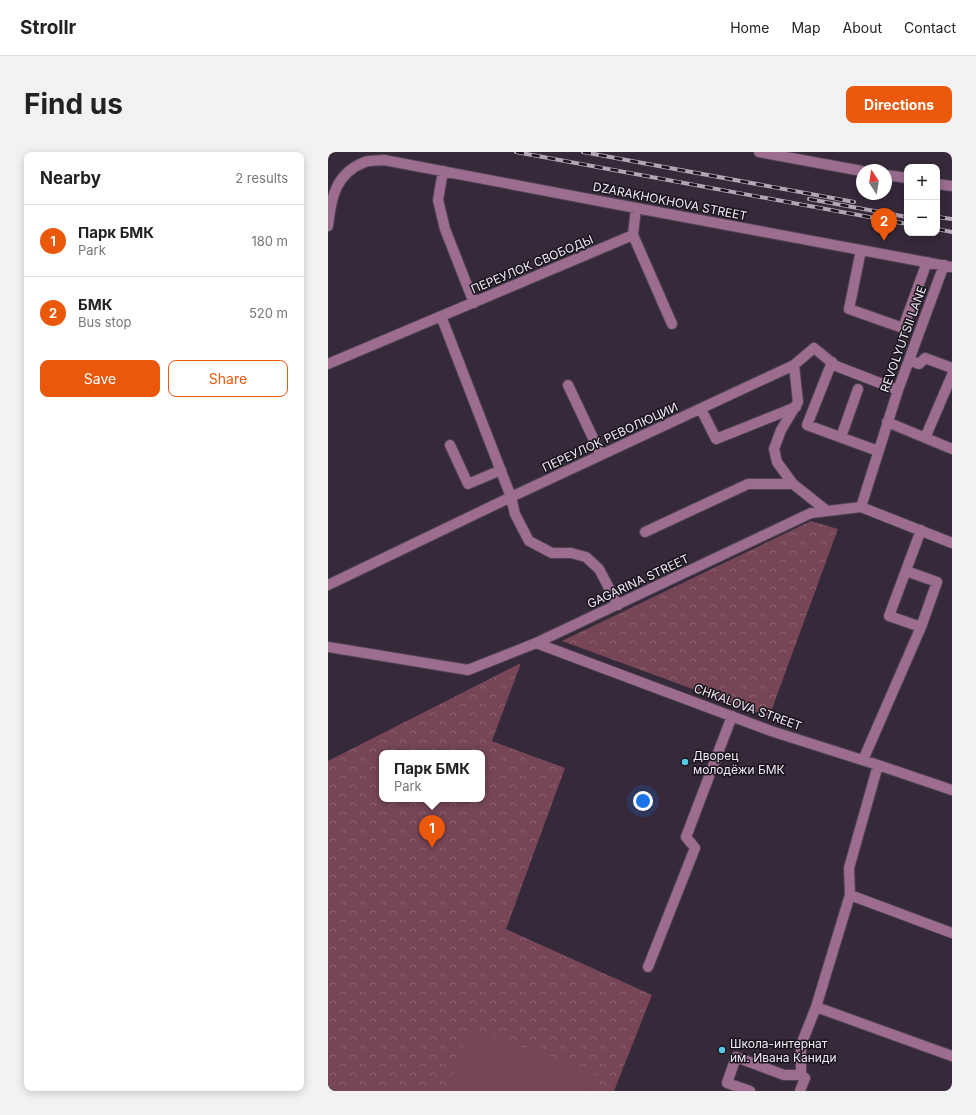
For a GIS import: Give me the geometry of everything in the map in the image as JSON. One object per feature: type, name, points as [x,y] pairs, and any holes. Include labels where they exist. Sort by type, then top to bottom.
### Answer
[{"type":"street","points":[[759,152],[856,170]]},
{"type":"street","name":"DZARAKHOKHOVA STREET","points":[[328,226],[331,202],[340,180],[353,169],[366,162],[384,160],[948,266]]},
{"type":"street","points":[[443,171],[438,200],[445,229],[474,302]]},
{"type":"street","points":[[892,176],[904,178]]},
{"type":"street","points":[[940,184],[952,186]]},
{"type":"street","points":[[636,208],[633,235],[672,324]]},
{"type":"street","name":"ПЕРЕУЛОК СВОБОДЫ","points":[[328,364],[633,235]]},
{"type":"street","points":[[861,250],[849,309],[903,328],[927,262]]},
{"type":"street","name":"REVOLYUTSII LANE","points":[[861,507],[908,360],[948,266]]},
{"type":"street","points":[[440,316],[501,470],[511,497],[515,514],[529,541],[552,553],[571,553],[586,557],[599,570],[618,605]]},
{"type":"street","name":"ПЕРЕУЛОК РЕВОЛЮЦИИ","points":[[328,585],[511,497],[794,366],[814,348],[836,366],[898,390]]},
{"type":"street","points":[[908,360],[919,364],[925,358],[952,368]]},
{"type":"street","points":[[832,362],[807,425],[878,451]]},
{"type":"street","points":[[794,366],[798,402],[781,430],[774,449],[777,462],[793,484],[827,511]]},
{"type":"street","points":[[925,438],[952,375]]},
{"type":"street","points":[[568,385],[601,455]]},
{"type":"street","points":[[841,437],[858,389]]},
{"type":"street","points":[[701,409],[716,439],[796,407]]},
{"type":"street","points":[[887,422],[952,449]]},
{"type":"street","points":[[450,445],[468,484],[501,470]]},
{"type":"street","points":[[645,532],[748,484],[793,484]]},
{"type":"street","name":"GAGARINA STREET","points":[[328,647],[468,670],[536,643],[811,513],[861,507],[952,543]]},
{"type":"street","points":[[921,530],[889,616],[921,627]]},
{"type":"street","points":[[863,760],[921,627],[937,582],[906,571]]},
{"type":"street","name":"CHKALOVA STREET","points":[[536,643],[771,731],[952,790]]},
{"type":"street","points":[[648,966],[695,848],[686,837],[732,716]]},
{"type":"street","points":[[800,1091],[805,1078],[801,1075],[801,1045],[816,1007],[850,895],[849,868],[878,765]]},
{"type":"street","points":[[850,895],[952,933]]},
{"type":"street","points":[[816,1007],[952,1056]]},
{"type":"street","points":[[750,1091],[727,1083],[736,1058],[784,1075],[801,1075]]},
{"type":"green space","points":[[811,521],[838,529],[769,717],[562,641]]},
{"type":"green space","points":[[521,663],[492,741],[565,768],[506,929],[652,995],[614,1091],[328,1091],[328,761]]},
{"type":"green space","points":[[469,1029],[595,1072],[588,1091],[448,1091]]},
{"type":"railway","points":[[516,152],[904,223]]},
{"type":"railway","points":[[583,152],[854,202]]},
{"type":"railway","points":[[809,199],[904,216]]},
{"type":"railway","points":[[940,217],[952,219]]},
{"type":"railway","points":[[940,230],[952,232]]},
{"type":"place","name":"БМК","points":[[884,241]]},
{"type":"place","name":"Дворец молодёжи БМК","points":[[685,762]]},
{"type":"place","name":"Парк БМК","points":[[432,848]]},
{"type":"place","name":"Школа-интернат им. Ивана Каниди","points":[[722,1050]]}]
